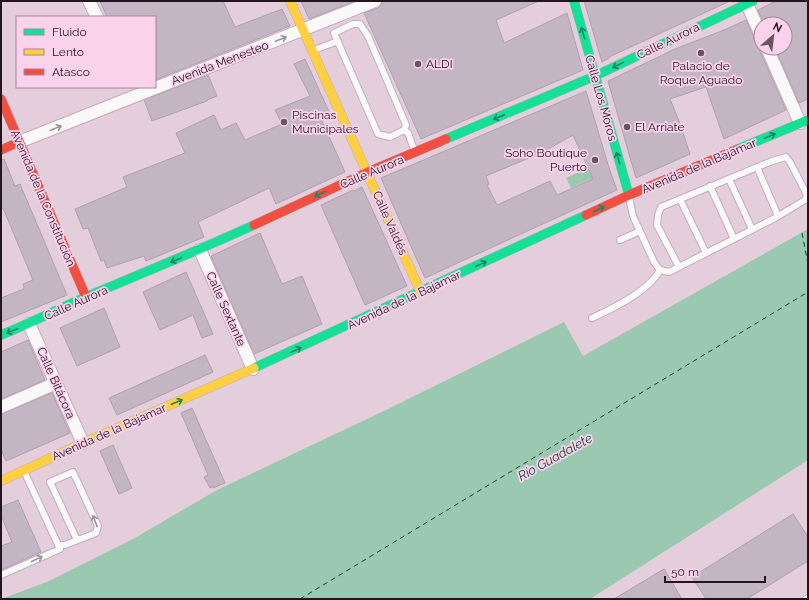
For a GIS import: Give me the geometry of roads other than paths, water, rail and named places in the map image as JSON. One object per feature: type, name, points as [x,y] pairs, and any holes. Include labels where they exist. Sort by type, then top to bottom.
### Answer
[{"type":"street","points":[[89,1],[96,16]]},
{"type":"street","name":"Calle Valdés","points":[[290,1],[421,293]]},
{"type":"street","name":"Avenida Menesteo","points":[[156,83],[303,31],[375,1]]},
{"type":"street","name":"Calle Los Moros","points":[[574,1],[629,195]]},
{"type":"street","points":[[745,3],[753,19]]},
{"type":"street","name":"Calle Aurora","points":[[1,335],[29,324],[86,297],[200,250],[368,172],[595,76],[745,3]]},
{"type":"street","points":[[771,56],[804,122]]},
{"type":"street","name":"Avenida Menesteo","points":[[20,142],[141,88]]},
{"type":"street","name":"Avenida de la Constitución","points":[[1,99],[86,297]]},
{"type":"street","name":"Avenida de la Bajamar","points":[[2,477],[24,470],[253,369],[421,293],[629,195],[804,122]]},
{"type":"street","points":[[1,150],[20,142]]},
{"type":"street","name":"Calle Sextante","points":[[200,250],[253,369]]},
{"type":"street","name":"Calle Bitácora","points":[[29,324],[83,443]]},
{"type":"street","points":[[1,407],[56,383]]},
{"type":"lane","points":[[353,24],[360,24],[368,36],[406,125],[404,130],[390,137],[378,134],[334,33],[353,24]]},
{"type":"lane","points":[[312,50],[338,41]]},
{"type":"lane","points":[[404,130],[408,133],[416,153]]},
{"type":"lane","points":[[629,195],[633,216],[654,262],[660,270],[669,272],[778,216],[805,200],[807,195],[790,162],[786,157],[772,161],[661,207],[657,225],[678,267]]},
{"type":"lane","points":[[757,167],[778,216]]},
{"type":"lane","points":[[729,179],[752,229]]},
{"type":"lane","points":[[710,186],[734,238]]},
{"type":"lane","points":[[680,199],[706,253]]},
{"type":"lane","points":[[620,240],[640,231]]},
{"type":"lane","points":[[592,318],[625,302],[648,284],[660,270]]},
{"type":"lane","points":[[1,575],[60,549],[24,470]]},
{"type":"lane","points":[[58,545],[65,545],[96,533],[98,526],[73,472],[50,482],[77,540]]},
{"type":"water","points":[[588,168],[593,178],[571,188],[566,178]]},
{"type":"water","name":"Río Guadalete","points":[[808,229],[808,460],[590,599],[1,599],[47,582],[133,539],[217,490],[388,409],[564,322],[583,356]]},
{"type":"place","name":"Palacio de Roque Aguado","points":[[701,53]]},
{"type":"place","name":"ALDI","points":[[418,64]]},
{"type":"place","name":"Piscinas Municipales","points":[[284,122]]},
{"type":"place","name":"El Arriate","points":[[627,127]]},
{"type":"place","name":"Soho Boutique Puerto","points":[[595,160]]}]
